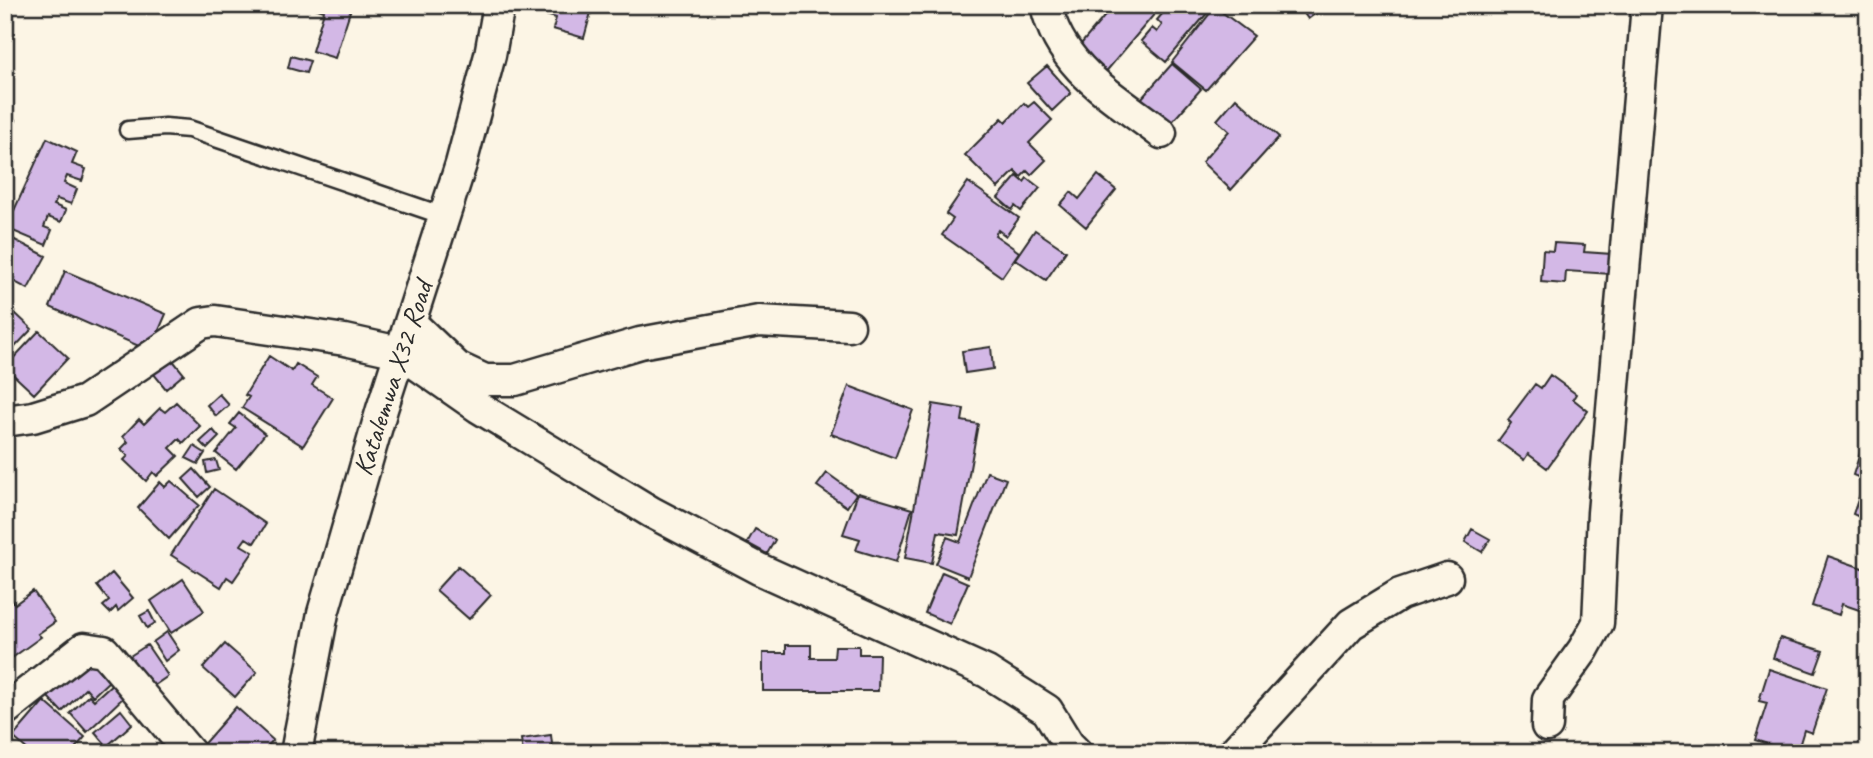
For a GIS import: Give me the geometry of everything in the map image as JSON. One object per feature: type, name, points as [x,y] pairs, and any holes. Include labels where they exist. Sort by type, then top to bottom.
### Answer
[{"type":"street","name":"Katalemwa X32 Road","points":[[296,753],[323,613],[400,352],[444,216],[486,69],[499,5]]},
{"type":"street","points":[[1046,5],[1051,26],[1077,69],[1161,133]]},
{"type":"street","points":[[1547,726],[1548,699],[1583,650],[1598,623],[1603,513],[1647,5]]},
{"type":"street","points":[[5,421],[33,417],[85,401],[201,323],[215,321],[345,340],[400,352],[478,407],[651,512],[759,569],[987,672],[1047,710],[1068,744],[1077,753]]},
{"type":"street","points":[[411,324],[457,367],[485,380],[515,380],[640,343],[759,321],[849,326]]},
{"type":"street","points":[[1233,753],[1351,624],[1400,594],[1447,578]]},
{"type":"street","points":[[5,710],[84,648],[95,647],[104,651],[190,753]]},
{"type":"lane","points":[[128,130],[165,127],[188,129],[444,216]]},
{"type":"building","points":[[306,5],[352,5],[335,58],[312,51],[324,11]]},
{"type":"building","points":[[549,5],[593,5],[584,38],[553,29],[556,18],[546,15]]},
{"type":"building","points":[[1114,5],[1162,5],[1104,74],[1076,50]]},
{"type":"building","points":[[1177,5],[1214,5],[1166,62],[1141,41],[1152,28],[1157,32],[1162,25],[1157,20],[1168,7],[1172,11]]},
{"type":"building","points":[[1298,5],[1327,5],[1308,19]]},
{"type":"building","points":[[1215,7],[1254,36],[1206,90],[1172,62]]},
{"type":"building","points":[[291,56],[310,61],[306,73],[288,68]]},
{"type":"building","points":[[1172,64],[1201,89],[1170,124],[1141,99]]},
{"type":"building","points":[[1047,66],[1071,93],[1052,111],[1027,83]]},
{"type":"building","points":[[1236,98],[1279,137],[1231,190],[1202,162],[1229,131],[1217,120]]},
{"type":"building","points":[[1034,102],[1052,120],[1029,143],[1046,160],[1031,175],[1027,171],[1021,177],[1015,171],[998,188],[965,155],[1002,118],[1006,122],[1024,103],[1028,107]]},
{"type":"building","points":[[5,116],[16,120],[9,139],[5,137]]},
{"type":"building","points":[[47,138],[77,152],[72,164],[86,169],[82,181],[67,176],[64,183],[77,189],[71,204],[57,199],[54,205],[66,210],[61,222],[48,217],[44,227],[52,230],[46,245],[6,228]]},
{"type":"building","points":[[1098,175],[1116,190],[1086,227],[1060,205],[1071,192],[1079,199]]},
{"type":"building","points":[[1017,176],[1024,182],[1027,178],[1040,188],[1021,211],[1015,206],[1012,210],[998,198]]},
{"type":"building","points":[[968,182],[1019,218],[1006,236],[998,230],[995,235],[1019,252],[1002,277],[942,235],[953,219],[946,214]]},
{"type":"building","points":[[1035,230],[1066,251],[1046,280],[1015,259]]},
{"type":"building","points":[[5,235],[46,256],[28,289],[5,277]]},
{"type":"building","points":[[1554,243],[1585,245],[1584,252],[1612,254],[1611,274],[1566,271],[1565,284],[1541,282],[1543,250],[1553,251]]},
{"type":"building","points":[[65,271],[166,314],[150,351],[50,307]]},
{"type":"building","points":[[15,313],[32,329],[12,350],[5,344],[5,323]]},
{"type":"building","points":[[39,331],[68,358],[34,394],[5,367]]},
{"type":"building","points":[[991,347],[993,369],[965,373],[962,351]]},
{"type":"building","points":[[269,356],[292,371],[296,364],[317,377],[312,385],[333,398],[303,446],[242,408],[249,397],[245,395]]},
{"type":"building","points":[[171,358],[184,374],[166,389],[153,373]]},
{"type":"building","points":[[1550,375],[1576,394],[1573,399],[1588,411],[1547,468],[1528,454],[1524,460],[1498,441],[1511,423],[1508,420],[1535,384],[1541,388]]},
{"type":"building","points":[[849,386],[913,410],[895,458],[831,434]]},
{"type":"building","points":[[219,394],[229,405],[216,416],[207,405]]},
{"type":"building","points":[[176,402],[200,426],[183,443],[179,439],[170,448],[178,456],[157,476],[153,472],[146,481],[124,460],[128,456],[121,449],[128,442],[123,436],[139,419],[144,424],[160,408],[165,412]]},
{"type":"building","points":[[933,404],[964,409],[962,421],[978,424],[958,535],[938,532],[932,563],[905,558]]},
{"type":"building","points":[[239,413],[265,434],[236,469],[216,453],[236,428],[230,424]]},
{"type":"building","points":[[213,430],[219,437],[207,449],[200,442]]},
{"type":"building","points":[[194,446],[205,453],[198,464],[186,458]]},
{"type":"building","points":[[1862,447],[1868,449],[1868,525],[1863,524],[1864,519],[1853,514],[1865,480],[1853,475]]},
{"type":"building","points":[[216,460],[219,470],[207,473],[205,462]]},
{"type":"building","points":[[194,469],[210,487],[199,497],[183,479]]},
{"type":"building","points":[[987,472],[1006,479],[968,577],[936,564],[947,537],[960,542]]},
{"type":"building","points":[[827,473],[856,494],[847,507],[817,486]]},
{"type":"building","points":[[171,481],[199,505],[169,539],[138,508],[160,482],[165,487]]},
{"type":"building","points":[[214,489],[266,524],[254,543],[246,538],[241,545],[253,552],[233,581],[227,577],[221,587],[171,555]]},
{"type":"building","points":[[858,493],[912,509],[896,562],[856,550],[860,539],[843,534]]},
{"type":"building","points":[[755,529],[775,540],[767,554],[747,543]]},
{"type":"building","points":[[1472,529],[1490,539],[1482,552],[1465,542]]},
{"type":"building","points":[[1828,556],[1868,570],[1868,613],[1842,604],[1839,615],[1812,606]]},
{"type":"building","points":[[458,566],[491,595],[469,619],[436,590]]},
{"type":"building","points":[[942,572],[968,583],[950,624],[925,613]]},
{"type":"building","points":[[112,573],[133,598],[118,611],[116,607],[110,613],[103,606],[109,601],[97,586]]},
{"type":"building","points":[[183,579],[204,611],[171,633],[151,601]]},
{"type":"building","points":[[33,591],[55,622],[38,634],[41,637],[5,663],[5,606],[13,601],[15,604]]},
{"type":"building","points":[[149,611],[155,623],[147,628],[140,616]]},
{"type":"building","points":[[167,632],[179,650],[165,661],[153,642]]},
{"type":"building","points":[[1780,638],[1823,651],[1815,673],[1773,658]]},
{"type":"building","points":[[225,644],[257,672],[235,697],[203,668]]},
{"type":"building","points":[[147,645],[168,676],[152,687],[130,656]]},
{"type":"building","points":[[786,645],[811,645],[811,658],[834,658],[835,646],[859,646],[859,654],[879,654],[878,691],[763,691],[763,653],[786,653]]},
{"type":"building","points":[[86,657],[109,681],[93,696],[86,688],[62,712],[47,696]]},
{"type":"building","points":[[1769,669],[1827,688],[1812,733],[1804,730],[1797,753],[1755,740],[1767,703],[1759,701]]},
{"type":"building","points":[[113,683],[125,696],[87,732],[70,713],[89,695],[94,700]]},
{"type":"building","points":[[44,701],[85,737],[71,753],[31,753],[13,737]]},
{"type":"building","points":[[236,707],[273,740],[262,753],[206,753],[200,748]]},
{"type":"building","points":[[121,710],[132,724],[107,746],[95,732]]},
{"type":"building","points":[[551,735],[553,753],[523,753],[521,739]]}]
